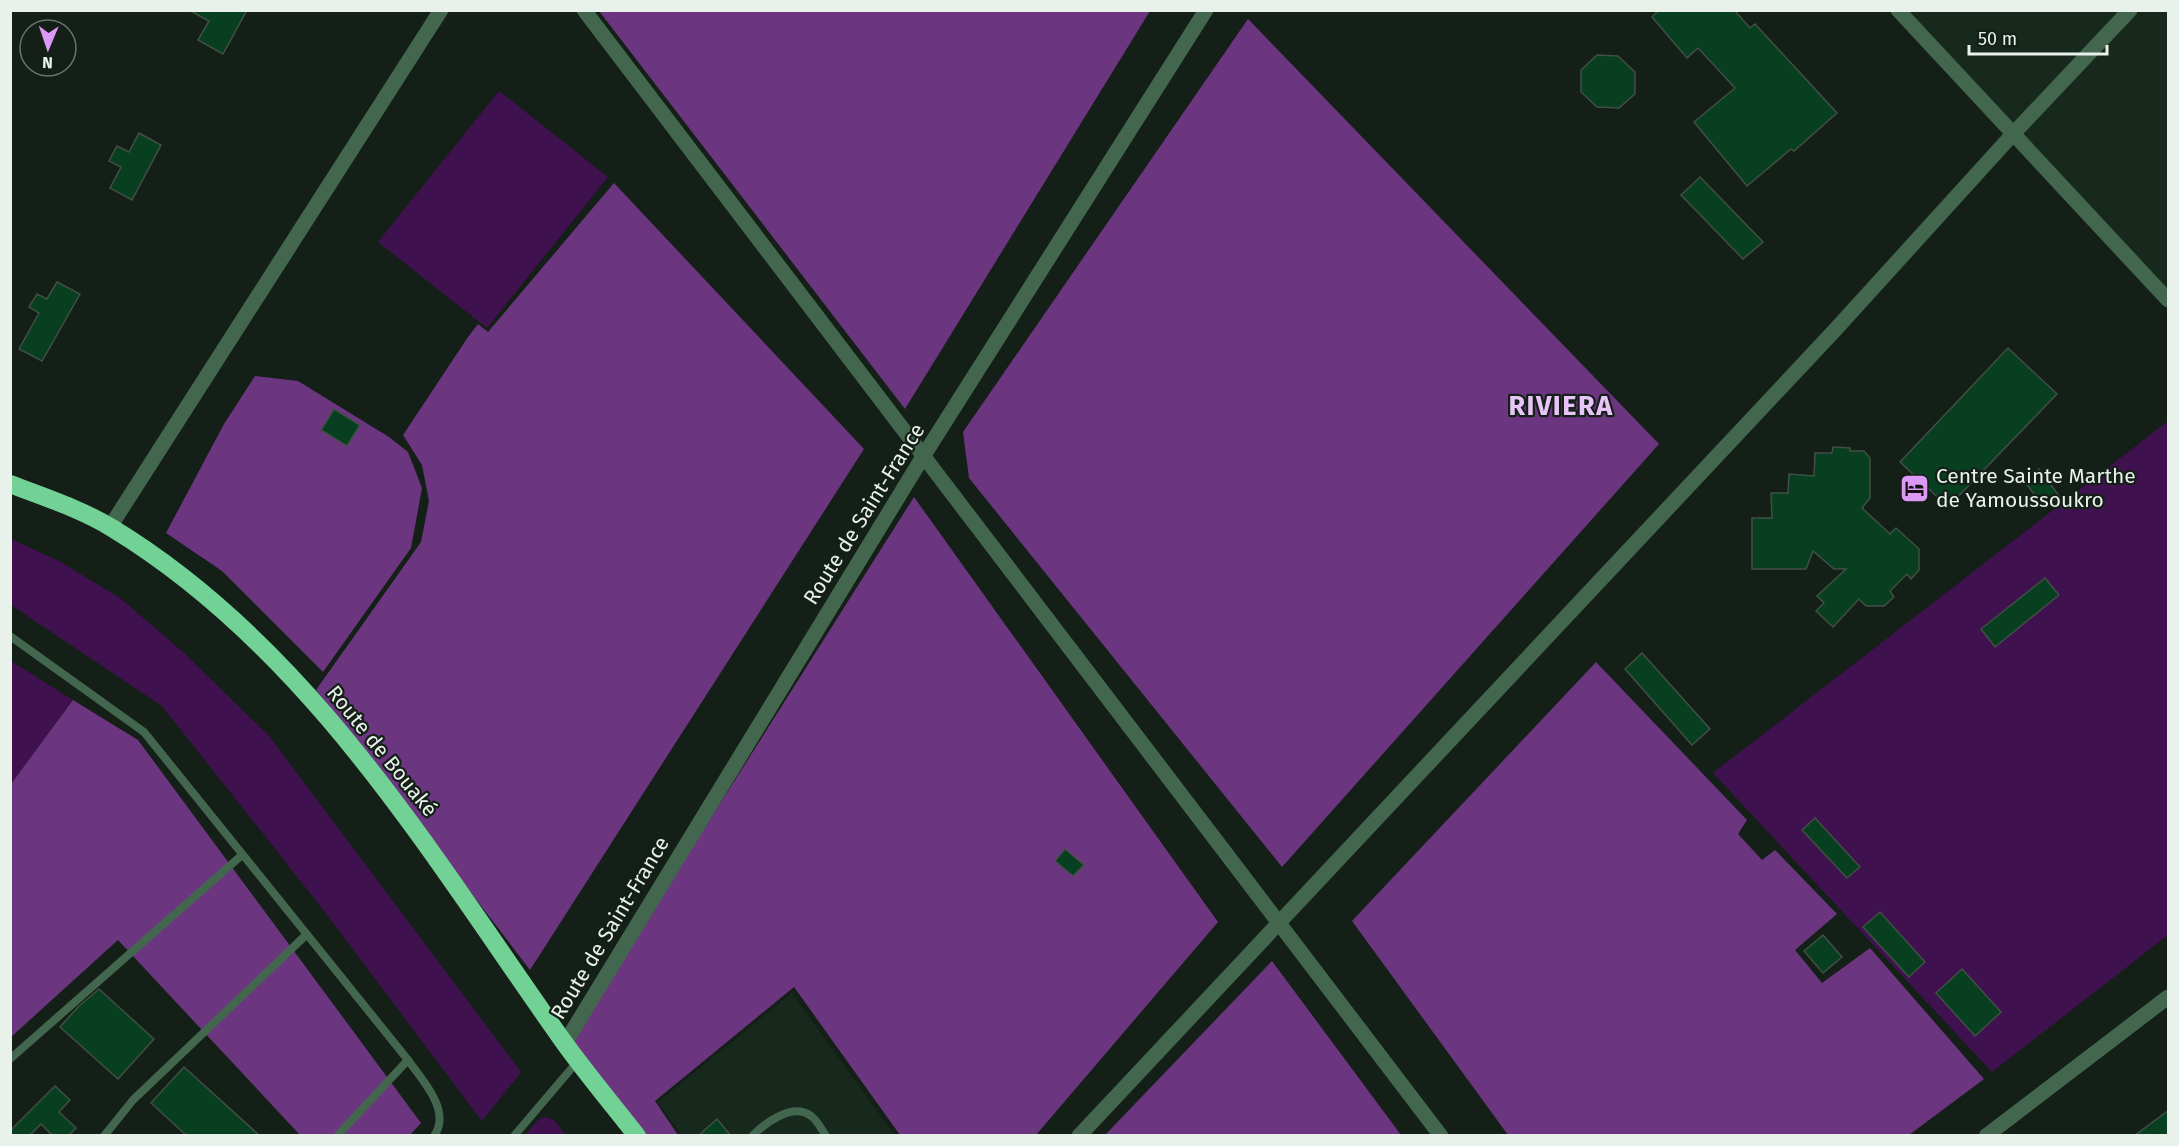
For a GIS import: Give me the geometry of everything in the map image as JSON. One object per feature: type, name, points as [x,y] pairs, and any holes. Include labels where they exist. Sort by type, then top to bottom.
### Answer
[{"type":"highway","name":"Route de Bouaké","points":[[10,484],[110,527],[183,576],[250,634],[315,701],[409,819],[565,1043],[637,1136]]},
{"type":"street","points":[[110,527],[441,10]]},
{"type":"street","points":[[584,10],[1441,1136]]},
{"type":"street","name":"Route de Saint-France","points":[[565,1043],[924,455],[1206,10]]},
{"type":"street","points":[[1898,10],[2169,300]]},
{"type":"street","points":[[1079,1136],[1835,330],[2013,134],[2130,10]]},
{"type":"street","points":[[1986,1136],[2169,997]]},
{"type":"lane","points":[[10,636],[144,732],[408,1060],[436,1100],[439,1114],[438,1130],[434,1136]]},
{"type":"lane","points":[[10,1059],[242,855]]},
{"type":"lane","points":[[104,1136],[133,1100],[306,935]]},
{"type":"lane","points":[[337,1136],[408,1060]]},
{"type":"lane","points":[[514,1136],[578,1061]]},
{"type":"lane","points":[[752,1136],[772,1120],[799,1111],[811,1116],[826,1136]]},
{"type":"shaded area","points":[[599,11],[1150,11],[905,409]]},
{"type":"shaded area","points":[[1907,11],[2168,11],[2168,295]]},
{"type":"shaded area","points":[[1248,19],[1659,444],[1282,867],[969,478],[963,432]]},
{"type":"shaded area","points":[[499,91],[608,177],[487,328],[378,242]]},
{"type":"shaded area","points":[[614,183],[864,449],[530,970],[316,690],[421,542],[429,501],[422,465],[403,435],[478,324],[488,332]]},
{"type":"shaded area","points":[[255,376],[298,381],[389,437],[408,452],[422,488],[411,548],[323,672],[222,571],[166,533],[224,424]]},
{"type":"shaded area","points":[[2168,421],[2168,935],[1992,1072],[1713,773]]},
{"type":"shaded area","points":[[914,497],[1218,922],[1036,1135],[900,1135],[794,987],[655,1101],[678,1135],[641,1135],[568,1044]]},
{"type":"shaded area","points":[[11,539],[59,561],[120,598],[182,651],[269,736],[521,1072],[482,1121],[325,912],[162,706],[11,605]]},
{"type":"shaded area","points":[[11,661],[73,700],[11,784]]},
{"type":"shaded area","points":[[1596,662],[1747,820],[1738,834],[1762,860],[1775,850],[1837,914],[1795,950],[1822,983],[1870,948],[1984,1079],[1909,1135],[1508,1135],[1352,921]]},
{"type":"shaded area","points":[[73,700],[138,740],[421,1123],[410,1135],[300,1135],[118,940],[11,1037],[11,784]]},
{"type":"shaded area","points":[[1272,961],[1401,1135],[1105,1135]]},
{"type":"shaded area","points":[[792,993],[894,1135],[682,1135],[658,1102]]},
{"type":"shaded area","points":[[546,1117],[554,1120],[566,1135],[525,1135],[539,1119]]},
{"type":"building","points":[[189,10],[247,10],[223,54],[198,40],[209,21]]},
{"type":"building","points":[[1659,10],[1734,10],[1750,28],[1755,24],[1837,113],[1794,151],[1791,149],[1747,186],[1694,122],[1735,88],[1698,48],[1687,58],[1652,17]]},
{"type":"building","points":[[1597,55],[1618,56],[1635,72],[1635,94],[1619,108],[1597,107],[1581,92],[1581,70]]},
{"type":"building","points":[[139,133],[161,145],[132,200],[110,188],[121,167],[109,161],[117,146],[129,152]]},
{"type":"building","points":[[1700,177],[1763,242],[1743,259],[1681,195]]},
{"type":"building","points":[[57,282],[80,294],[42,361],[19,349],[39,313],[29,307],[37,294],[47,299]]},
{"type":"building","points":[[2008,348],[2057,394],[1948,507],[1900,462]]},
{"type":"building","points":[[334,409],[360,425],[347,446],[321,430]]},
{"type":"building","points":[[1833,447],[1864,451],[1870,458],[1870,498],[1862,508],[1890,534],[1896,528],[1919,549],[1919,570],[1911,579],[1907,574],[1890,591],[1894,597],[1884,606],[1866,606],[1859,599],[1833,627],[1816,611],[1824,603],[1817,596],[1846,569],[1834,569],[1813,551],[1806,569],[1752,569],[1752,518],[1772,518],[1771,493],[1788,493],[1789,474],[1814,476],[1815,453],[1832,453]]},
{"type":"building","points":[[2039,469],[2060,497],[2045,508],[2024,481]]},
{"type":"building","points":[[2045,578],[2059,595],[1995,647],[1981,629]]},
{"type":"building","points":[[1642,653],[1710,729],[1692,745],[1625,669]]},
{"type":"building","points":[[1815,818],[1860,867],[1847,878],[1802,830]]},
{"type":"building","points":[[1065,849],[1084,865],[1073,876],[1055,861]]},
{"type":"building","points":[[1880,912],[1925,962],[1909,977],[1863,927]]},
{"type":"building","points":[[1823,935],[1842,957],[1823,973],[1804,951]]},
{"type":"building","points":[[1962,969],[2001,1012],[1975,1036],[1936,993]]},
{"type":"building","points":[[99,989],[154,1039],[118,1079],[60,1027]]},
{"type":"building","points":[[184,1067],[260,1136],[187,1136],[151,1103]]},
{"type":"building","points":[[55,1086],[70,1100],[59,1112],[76,1128],[68,1136],[53,1136],[41,1124],[29,1136],[10,1136],[10,1131]]},
{"type":"building","points":[[2169,1110],[2169,1136],[2134,1136]]},
{"type":"building","points":[[717,1119],[731,1136],[698,1136]]},
{"type":"place","name":"Centre Sainte Marthe de Yamoussoukro","points":[[1915,488]]},
{"type":"district","name":"RIVIERA","points":[[1561,406]]}]
